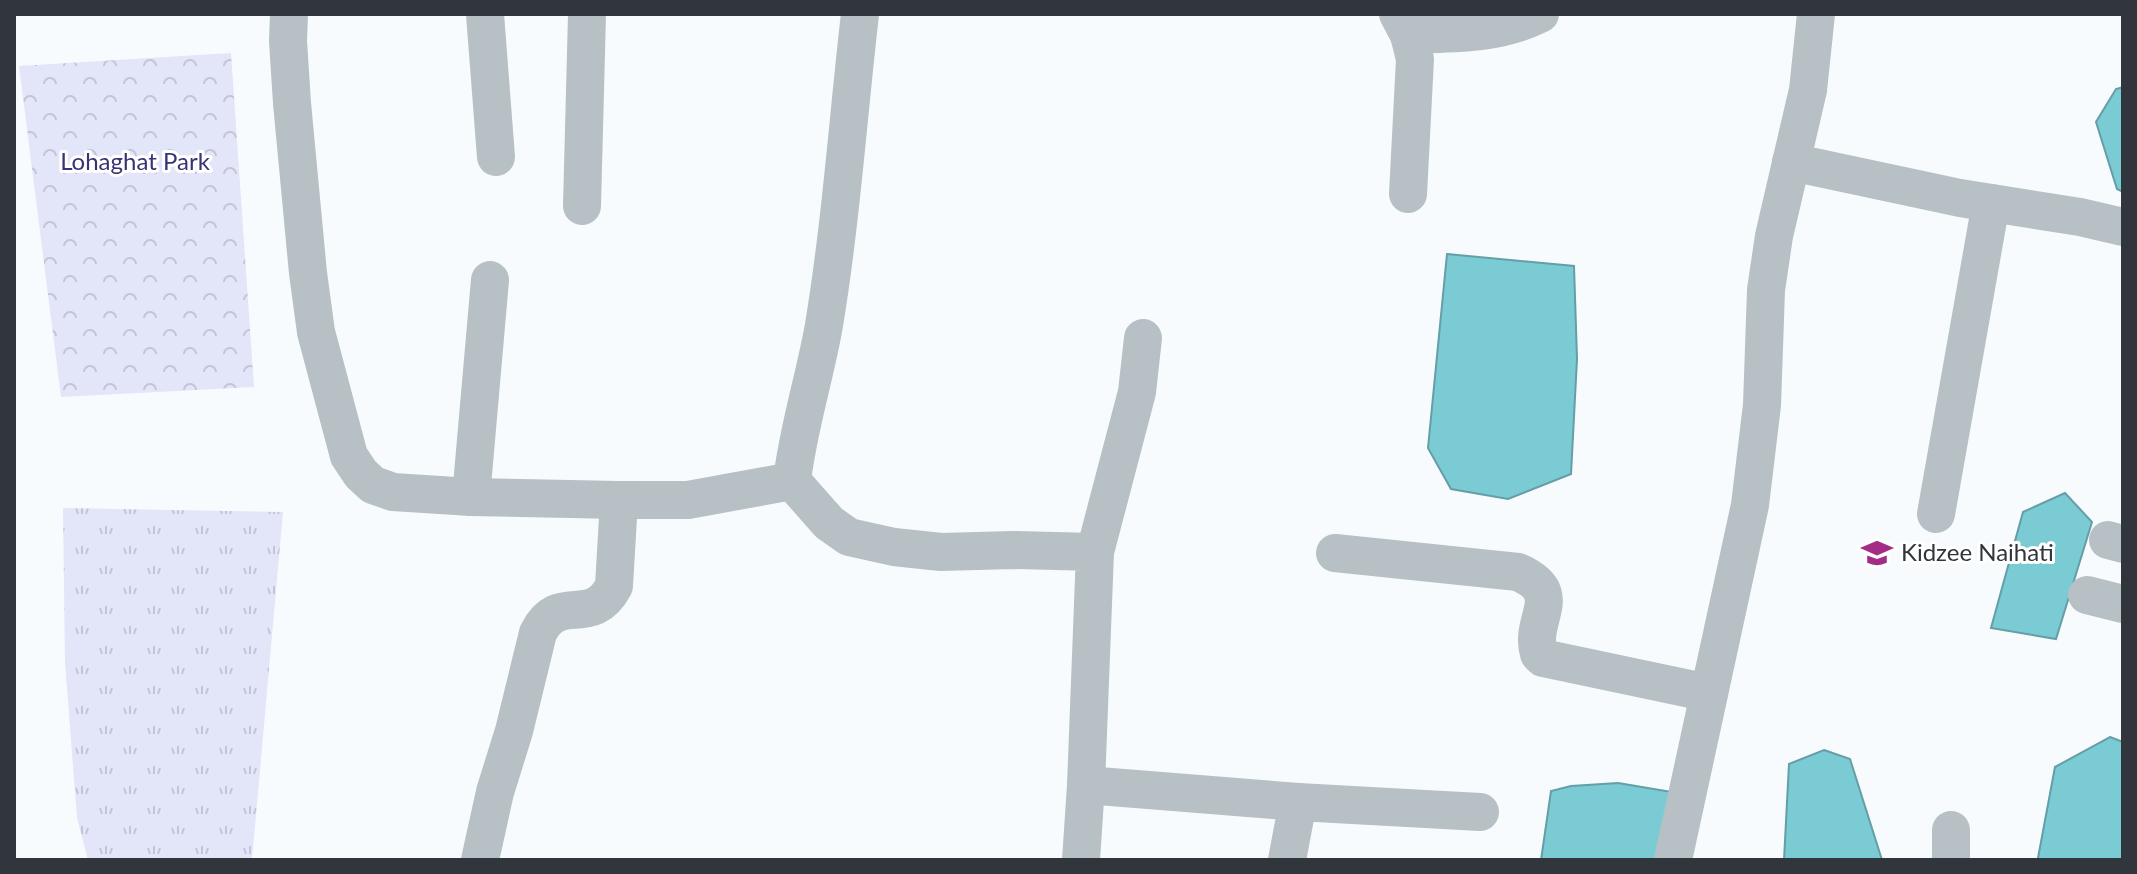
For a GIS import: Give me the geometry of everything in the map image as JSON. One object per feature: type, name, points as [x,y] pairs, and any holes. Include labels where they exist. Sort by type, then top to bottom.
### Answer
[{"type":"street","points":[[289,14],[292,103],[316,332],[349,456],[361,474],[373,485],[393,492],[619,500],[688,500],[792,481]]},
{"type":"street","points":[[485,14],[496,157]]},
{"type":"street","points":[[582,206],[587,14]]},
{"type":"street","points":[[860,14],[832,270],[820,341],[796,445],[792,481],[829,523],[849,537],[894,547],[941,552],[1095,552]]},
{"type":"street","points":[[1408,194],[1415,59],[1403,25],[1494,31],[1540,14]]},
{"type":"street","points":[[1673,860],[1750,505],[1762,405],[1766,290],[1774,236],[1808,90],[1816,14]]},
{"type":"street","points":[[1791,162],[1960,198],[2123,227]]},
{"type":"street","points":[[1936,514],[1991,203]]},
{"type":"street","points":[[471,497],[490,280]]},
{"type":"street","points":[[1081,860],[1095,552],[1137,392],[1143,338]]},
{"type":"street","points":[[480,860],[538,633],[543,623],[562,610],[588,609],[599,606],[607,599],[614,586],[619,500]]},
{"type":"street","points":[[1335,553],[1518,572],[1539,584],[1544,597],[1536,643],[1543,658],[1709,693]]},
{"type":"street","points":[[1086,785],[1298,802],[1480,812]]},
{"type":"street","points":[[1287,860],[1298,802]]},
{"type":"green space","name":"Lohaghat Park","points":[[231,53],[254,387],[61,397],[19,66]]},
{"type":"green space","points":[[63,508],[283,512],[252,860],[88,860],[77,818],[65,662]]},
{"type":"water","points":[[2123,87],[2123,192],[2117,189],[2096,122],[2116,89]]},
{"type":"water","points":[[1447,254],[1574,266],[1577,359],[1571,474],[1508,499],[1451,489],[1428,448]]},
{"type":"water","points":[[2065,493],[2092,522],[2056,639],[1991,628],[2023,512]]},
{"type":"water","points":[[2110,737],[2123,742],[2123,860],[2040,860],[2055,767]]},
{"type":"water","points":[[1824,750],[1850,759],[1882,860],[1784,860],[1789,764]]},
{"type":"water","points":[[1618,783],[1678,793],[1667,860],[1541,860],[1551,791],[1571,786]]},
{"type":"place","name":"Kidzee Naihati","points":[[1877,553]]}]
